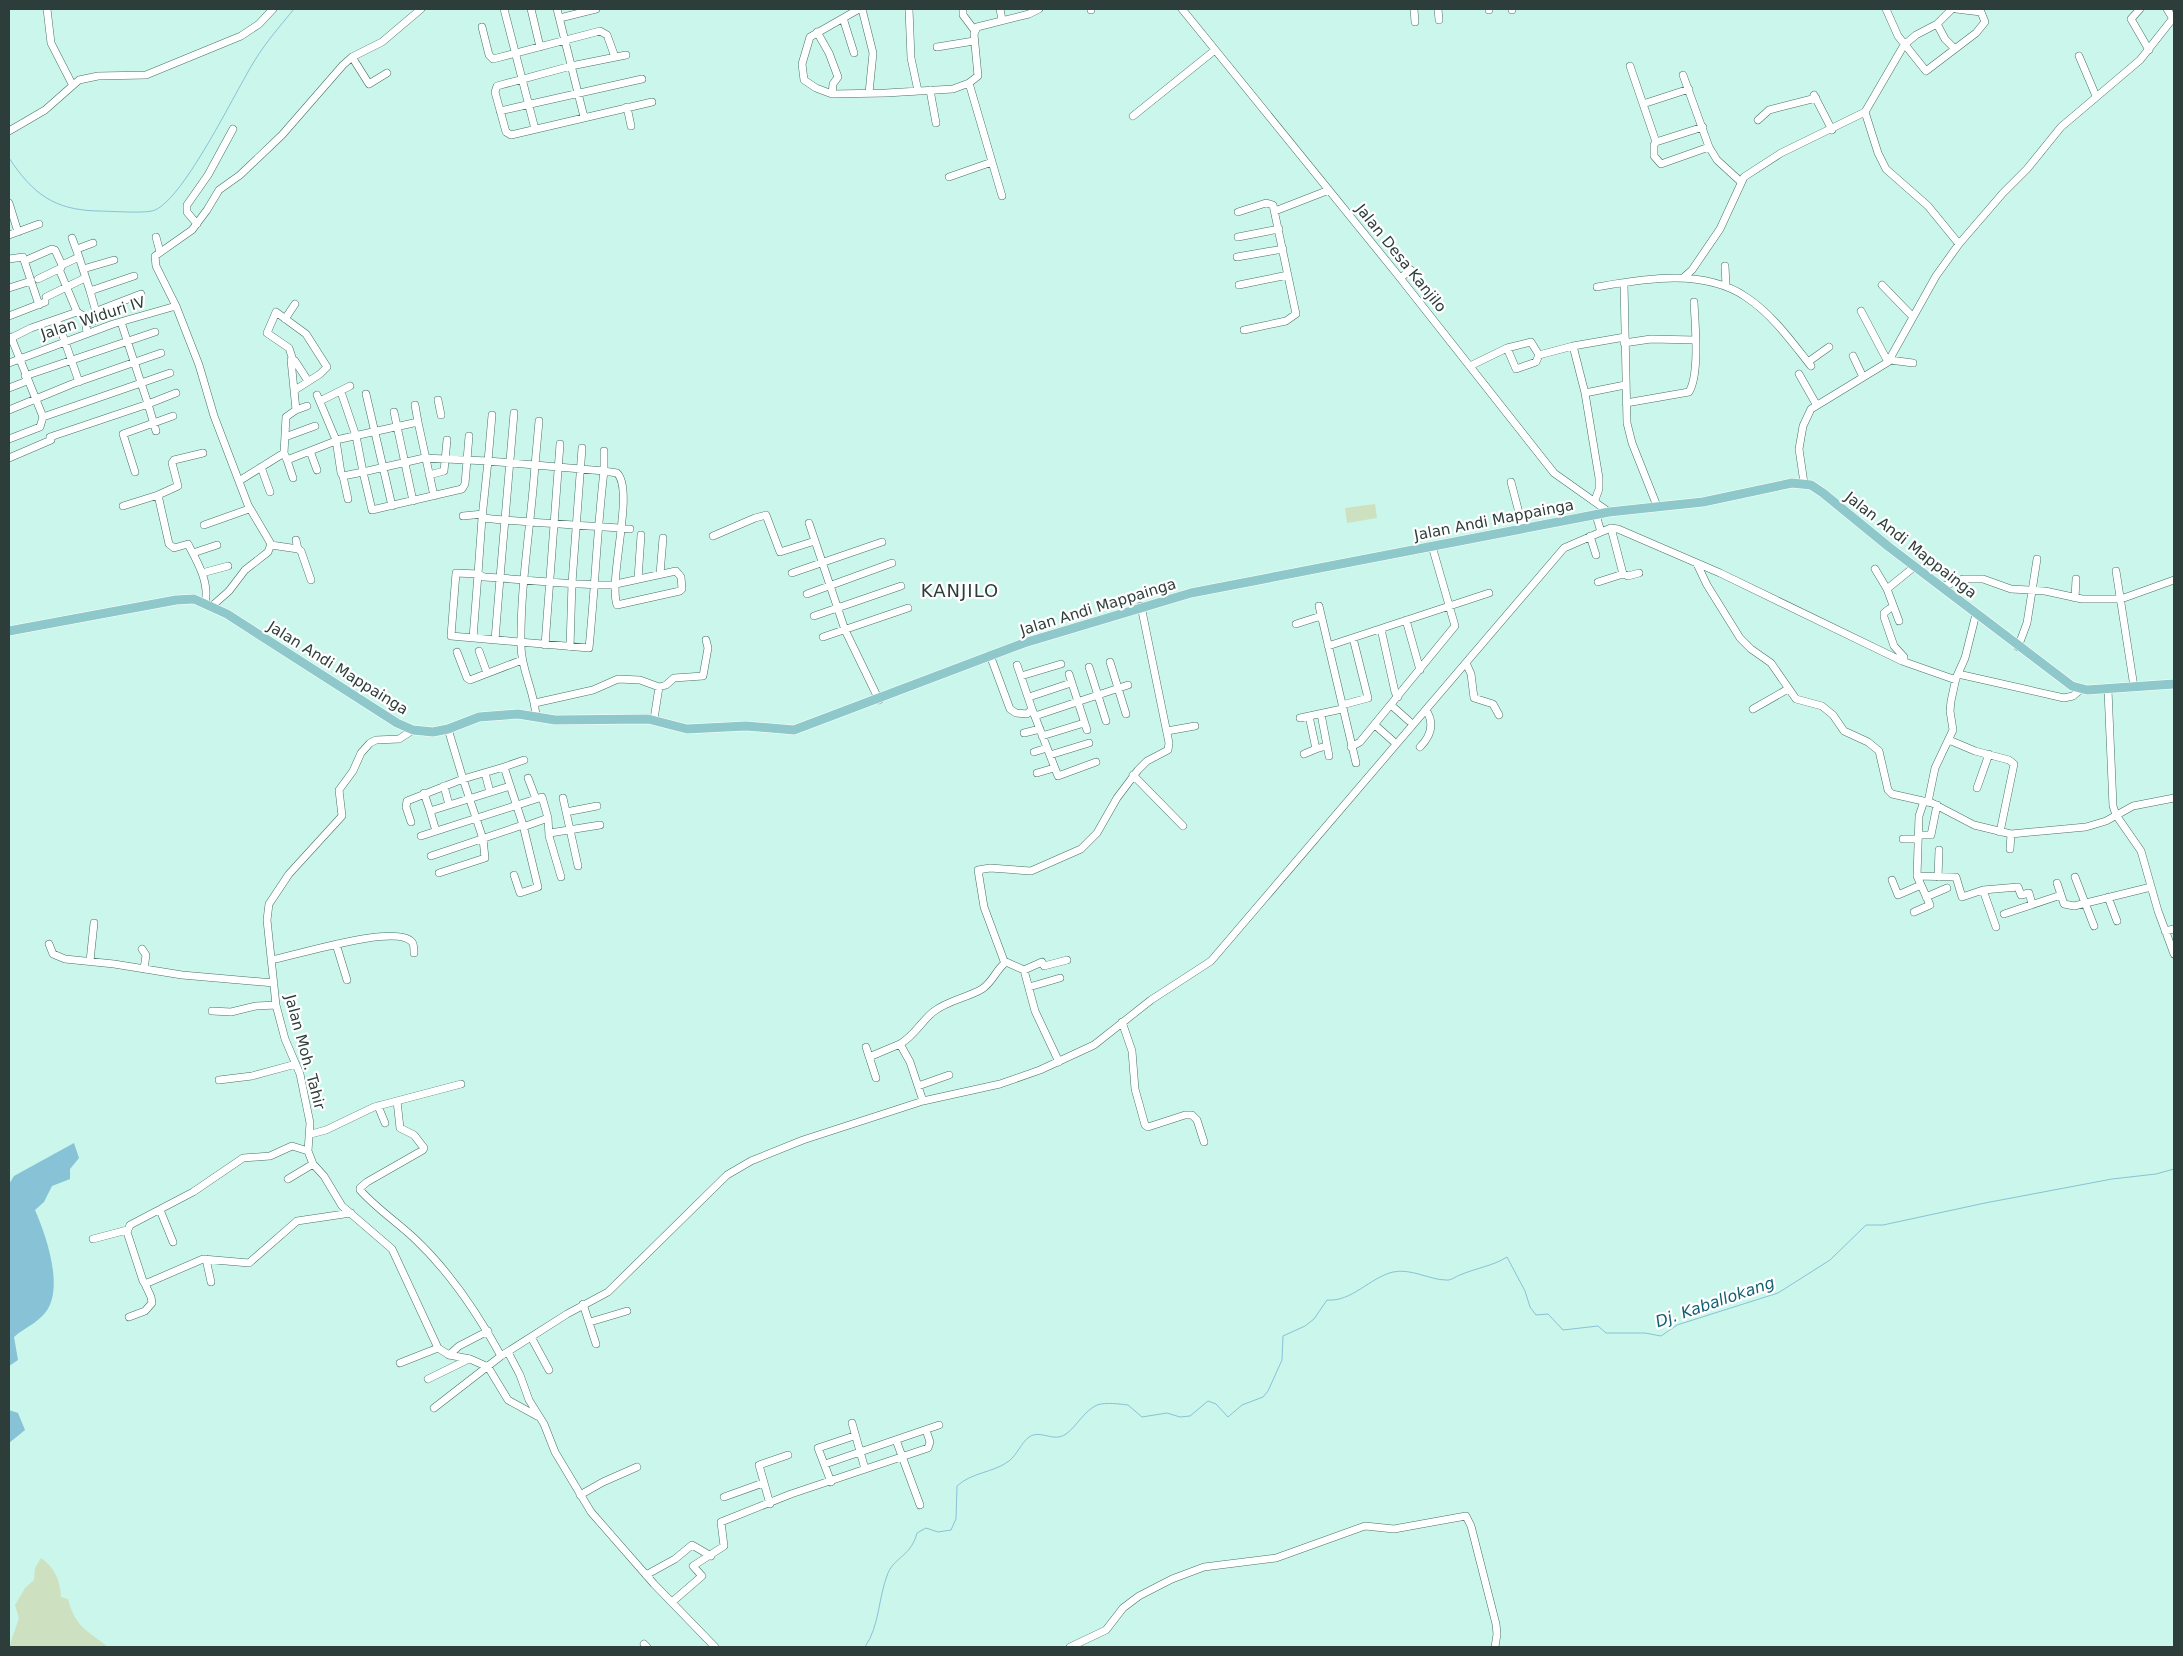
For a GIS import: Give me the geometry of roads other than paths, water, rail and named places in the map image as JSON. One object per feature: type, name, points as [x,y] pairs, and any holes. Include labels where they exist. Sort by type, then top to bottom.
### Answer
[{"type":"main road","name":"Jalan Andi Mappainga","points":[[9,631],[189,599],[208,605],[390,718],[413,730],[427,732],[448,730],[486,716],[518,714],[555,720],[654,719],[687,729],[751,726],[794,730],[879,700],[990,655],[1141,606],[1198,591],[1609,512],[1704,502],[1782,485],[1804,483],[1823,493],[1858,524],[2018,647],[2064,681],[2080,690]]},
{"type":"main road","points":[[2080,690],[2108,690],[2174,684]]},
{"type":"street","points":[[47,9],[51,43],[72,84]]},
{"type":"street","points":[[9,130],[45,110],[72,84],[85,78],[146,75],[241,36],[273,9]]},
{"type":"street","points":[[271,545],[249,509],[214,416],[202,371],[176,306],[155,262],[155,256],[183,237],[197,224],[219,190],[240,174],[282,135],[324,85],[352,58],[382,42],[421,9]]},
{"type":"street","points":[[504,9],[535,129]]},
{"type":"street","points":[[531,9],[540,48]]},
{"type":"street","points":[[557,9],[584,117]]},
{"type":"street","points":[[560,18],[596,9]]},
{"type":"street","points":[[869,93],[873,53],[860,9],[810,37],[803,56],[803,76],[810,85],[832,94],[869,93],[918,91],[953,88],[969,83],[979,72],[974,41],[975,31],[981,26],[1030,14],[1039,9]]},
{"type":"street","points":[[909,9],[911,58],[918,91]]},
{"type":"street","points":[[963,9],[962,15],[975,31]]},
{"type":"street","points":[[1000,9],[1002,20]]},
{"type":"street","name":"Jalan Desa Kanjilo","points":[[1182,9],[1400,278],[1554,473],[1563,482],[1595,500],[1609,512]]},
{"type":"street","points":[[1414,9],[1415,22]]},
{"type":"street","points":[[1438,9],[1439,20]]},
{"type":"street","points":[[1886,9],[1904,45],[1926,71],[1976,32],[1985,22],[1982,12],[1956,9]]},
{"type":"street","points":[[1683,278],[1692,270],[1720,229],[1741,182],[1751,172],[1775,156],[1832,130],[1865,112],[1904,45],[1916,35],[1937,24],[1952,9]]},
{"type":"street","points":[[2140,9],[2131,19],[2149,50]]},
{"type":"street","points":[[1804,483],[1800,441],[1806,416],[1816,404],[1889,361],[1943,266],[1959,244],[2003,193],[2027,170],[2061,127],[2126,73],[2149,50],[2174,18],[2167,9]]},
{"type":"street","points":[[843,18],[854,53]]},
{"type":"street","points":[[1937,24],[1944,39],[1954,48]]},
{"type":"street","points":[[482,26],[491,58],[516,54],[603,31],[607,36],[615,57]]},
{"type":"street","points":[[817,32],[829,53],[838,77],[833,84],[832,94]]},
{"type":"street","points":[[937,47],[974,41]]},
{"type":"street","points":[[1134,116],[1215,50]]},
{"type":"street","points":[[626,55],[571,66],[496,87],[500,111],[507,133],[511,135],[652,102]]},
{"type":"street","points":[[2079,56],[2096,96]]},
{"type":"street","points":[[352,58],[369,84],[387,74]]},
{"type":"street","points":[[1630,66],[1656,142],[1654,145],[1654,156],[1661,164],[1709,147]]},
{"type":"street","points":[[1683,75],[1709,147],[1718,160],[1741,182]]},
{"type":"street","points":[[500,111],[577,92],[642,79]]},
{"type":"street","points":[[969,83],[1002,196]]},
{"type":"street","points":[[1643,104],[1689,89]]},
{"type":"street","points":[[930,90],[936,123]]},
{"type":"street","points":[[1758,120],[1769,110],[1815,96],[1832,130]]},
{"type":"street","points":[[627,107],[632,126]]},
{"type":"street","points":[[1865,112],[1878,153],[1886,168],[1892,176],[1928,206],[1959,244]]},
{"type":"street","points":[[1656,142],[1703,127]]},
{"type":"street","points":[[197,224],[187,212],[187,206],[208,175],[233,129]]},
{"type":"street","points":[[949,177],[992,162]]},
{"type":"street","points":[[1275,211],[1329,190]]},
{"type":"street","points":[[9,203],[10,212],[18,232]]},
{"type":"street","points":[[1238,212],[1269,203],[1275,211],[1296,314],[1293,318],[1244,330]]},
{"type":"street","points":[[9,235],[39,224]]},
{"type":"street","points":[[1238,237],[1278,229]]},
{"type":"street","points":[[156,237],[160,252]]},
{"type":"street","points":[[72,238],[98,320],[86,324]]},
{"type":"street","points":[[77,249],[93,243]]},
{"type":"street","points":[[9,259],[19,256],[26,258],[53,249],[77,312],[85,317],[87,333]]},
{"type":"street","points":[[1237,257],[1283,249]]},
{"type":"street","points":[[26,258],[43,301]]},
{"type":"street","points":[[9,288],[35,280],[79,258]]},
{"type":"street","points":[[83,269],[114,260]]},
{"type":"street","points":[[1726,266],[1726,286]]},
{"type":"street","points":[[1400,278],[1411,270]]},
{"type":"street","points":[[1239,285],[1288,275]]},
{"type":"street","points":[[90,291],[134,276]]},
{"type":"street","points":[[9,316],[43,301],[85,278]]},
{"type":"street","points":[[1597,287],[1624,282],[1683,278],[1726,286],[1754,303],[1782,331],[1810,364],[1829,347]]},
{"type":"street","points":[[1624,282],[1626,403],[1632,443],[1657,506]]},
{"type":"street","points":[[1882,285],[1913,317]]},
{"type":"street","points":[[96,311],[141,294]]},
{"type":"street","points":[[1626,403],[1689,392],[1693,382],[1696,340],[1694,302]]},
{"type":"street","points":[[285,319],[295,304]]},
{"type":"street","name":"Jalan Widuri IV","points":[[9,363],[65,340],[176,306]]},
{"type":"street","points":[[1861,311],[1889,361]]},
{"type":"street","points":[[9,439],[40,427],[43,417],[34,400],[10,338],[31,328],[77,312]]},
{"type":"street","points":[[295,390],[308,382],[325,371],[326,365],[306,334],[276,312],[267,333],[289,348],[293,360],[308,382]]},
{"type":"street","points":[[57,320],[65,340],[76,383]]},
{"type":"street","points":[[121,322],[156,431]]},
{"type":"street","points":[[9,388],[71,361],[155,332]]},
{"type":"street","points":[[1539,355],[1573,346],[1625,340],[1696,340]]},
{"type":"street","points":[[1470,366],[1507,348],[1532,342],[1539,355]]},
{"type":"street","points":[[1573,346],[1586,393],[1599,478],[1600,489],[1595,500]]},
{"type":"street","points":[[1507,348],[1516,369],[1536,362],[1539,355]]},
{"type":"street","points":[[9,410],[76,383],[161,353]]},
{"type":"street","points":[[1853,356],[1863,377]]},
{"type":"street","points":[[293,360],[291,362],[296,410]]},
{"type":"street","points":[[1889,361],[1913,363]]},
{"type":"street","points":[[43,417],[170,373]]},
{"type":"street","points":[[1799,374],[1816,404]]},
{"type":"street","points":[[348,499],[334,441],[319,398],[341,392],[350,386]]},
{"type":"street","points":[[1586,393],[1625,386]]},
{"type":"street","points":[[341,392],[356,436],[371,509],[392,506],[462,489],[469,436]]},
{"type":"street","points":[[9,458],[51,440],[50,437],[176,393]]},
{"type":"street","points":[[366,394],[376,430],[392,506]]},
{"type":"street","points":[[438,400],[441,415]]},
{"type":"street","points":[[415,405],[424,458],[434,496]]},
{"type":"street","points":[[293,478],[286,456],[286,416],[307,406]]},
{"type":"street","points":[[394,412],[412,501]]},
{"type":"street","points":[[495,640],[514,413]]},
{"type":"street","points":[[473,638],[492,415]]},
{"type":"street","points":[[135,472],[124,434],[173,416]]},
{"type":"street","points":[[536,717],[535,703],[522,660],[521,642],[539,421]]},
{"type":"street","points":[[239,481],[286,456],[310,452],[334,441],[376,430],[418,422]]},
{"type":"street","points":[[285,437],[315,426]]},
{"type":"street","points":[[428,475],[444,471],[447,440]]},
{"type":"street","points":[[545,645],[560,444]]},
{"type":"street","points":[[570,647],[572,583],[582,448]]},
{"type":"street","points":[[343,476],[424,458],[581,468],[604,471],[617,473],[621,478],[621,528],[616,584],[615,600],[618,606],[682,590],[681,577],[678,572],[616,584],[594,585],[484,577],[478,574],[456,573],[451,636],[590,648],[594,585],[598,527],[604,471],[604,451]]},
{"type":"street","points":[[310,452],[317,470]]},
{"type":"street","points":[[123,506],[158,495],[178,486],[172,463],[174,460],[203,453]]},
{"type":"street","points":[[261,468],[270,492]]},
{"type":"street","points":[[1511,482],[1523,528]]},
{"type":"street","points":[[158,495],[170,545],[174,548],[188,544],[202,573],[208,605],[230,590],[243,572],[268,552],[271,545]]},
{"type":"street","points":[[204,525],[249,509]]},
{"type":"street","points":[[713,536],[766,515],[780,552],[815,540]]},
{"type":"street","points":[[1596,515],[1601,532]]},
{"type":"street","points":[[463,516],[482,516],[554,525],[630,529]]},
{"type":"street","points":[[809,522],[845,630],[879,700]]},
{"type":"street","points":[[1611,528],[1623,574]]},
{"type":"street","points":[[434,1408],[501,1356],[583,1304],[608,1292],[733,1171],[803,1140],[923,1100],[1000,1084],[1059,1062],[1094,1045],[1122,1022],[1216,957],[1564,548],[1590,536],[1611,528],[1618,529],[1904,661],[1957,677],[2064,698],[2071,697],[2080,690]]},
{"type":"street","points":[[638,579],[641,535]]},
{"type":"street","points":[[1590,536],[1596,555]]},
{"type":"street","points":[[660,574],[663,538]]},
{"type":"street","points":[[296,540],[311,580]]},
{"type":"street","points":[[792,573],[882,542]]},
{"type":"street","points":[[193,554],[217,545]]},
{"type":"street","points":[[271,545],[298,549]]},
{"type":"street","points":[[1351,747],[1359,743],[1375,725],[1454,626],[1432,546]]},
{"type":"street","points":[[2018,647],[2027,623],[2038,559]]},
{"type":"street","points":[[807,594],[892,563]]},
{"type":"street","points":[[1697,564],[1707,585],[1740,638],[1771,663],[1796,699],[1824,708],[1833,715],[1844,731],[1874,746],[1881,757],[1890,792],[1937,805],[1974,825],[2011,834],[2051,829],[2074,829],[2106,821],[2133,806],[2174,798]]},
{"type":"street","points":[[202,573],[228,566]]},
{"type":"street","points":[[1888,589],[1914,567]]},
{"type":"street","points":[[1875,569],[1888,589],[1899,621]]},
{"type":"street","points":[[2116,571],[2134,687]]},
{"type":"street","points":[[1598,582],[1623,574],[1628,576],[1640,573]]},
{"type":"street","points":[[1941,587],[1963,579],[1984,579],[2011,589],[2075,598],[2121,599],[2174,580]]},
{"type":"street","points":[[2075,598],[2076,579]]},
{"type":"street","points":[[814,616],[901,586]]},
{"type":"street","points":[[1328,646],[1490,593]]},
{"type":"street","points":[[1004,963],[984,907],[978,870],[990,868],[1031,871],[1081,849],[1097,833],[1133,775],[1147,761],[1168,750],[1167,731],[1141,606]]},
{"type":"street","points":[[1319,606],[1356,763]]},
{"type":"street","points":[[823,637],[908,608]]},
{"type":"street","points":[[1889,609],[1884,613],[1884,617],[1894,646],[1904,657],[1904,661]]},
{"type":"street","points":[[1914,912],[1930,905],[1917,876],[1920,837],[1919,816],[1926,802],[1935,768],[1953,730],[1950,711],[1957,677],[1965,658],[1976,614]]},
{"type":"street","points":[[1296,624],[1321,616]]},
{"type":"street","points":[[1406,620],[1420,670]]},
{"type":"street","points":[[1381,629],[1395,692],[1398,696]]},
{"type":"street","points":[[1300,718],[1320,714],[1368,698],[1353,638]]},
{"type":"street","points":[[535,703],[593,690],[618,679],[640,680],[659,687],[666,686],[674,678],[703,676],[708,648],[706,640]]},
{"type":"street","points":[[479,651],[487,673]]},
{"type":"street","points":[[457,652],[468,679],[522,660]]},
{"type":"street","points":[[990,655],[1010,709],[1016,713],[1027,714],[1077,702],[1128,686]]},
{"type":"street","points":[[1110,662],[1126,714]]},
{"type":"street","points":[[1466,662],[1471,674],[1474,698],[1493,704],[1499,715]]},
{"type":"street","points":[[1021,676],[1061,664]]},
{"type":"street","points":[[1017,665],[1058,776],[1096,762]]},
{"type":"street","points":[[1089,667],[1106,721]]},
{"type":"street","points":[[1024,733],[1086,726],[1069,674]]},
{"type":"street","points":[[1029,697],[1071,683]]},
{"type":"street","points":[[654,719],[659,687]]},
{"type":"street","points":[[1753,709],[1788,689]]},
{"type":"street","points":[[2108,690],[2111,716],[2111,784],[2116,815],[2141,851],[2165,931],[2174,954]]},
{"type":"street","points":[[1391,705],[1409,721]]},
{"type":"street","points":[[1420,747],[1428,739],[1431,732],[1431,720],[1426,710]]},
{"type":"street","points":[[1320,714],[1329,756]]},
{"type":"street","points":[[1309,716],[1316,749]]},
{"type":"street","points":[[1375,725],[1393,741]]},
{"type":"street","points":[[1167,731],[1195,726]]},
{"type":"street","name":"Jalan Moh. Tahir","points":[[308,1151],[311,1134],[309,1118],[296,1064],[285,1038],[276,1005],[267,911],[273,894],[342,816],[339,790],[353,771],[362,750],[372,741],[400,739],[413,730]]},
{"type":"street","points":[[439,873],[483,860],[486,855],[448,730]]},
{"type":"street","points":[[1949,740],[2009,760],[2014,764],[2000,832]]},
{"type":"street","points":[[1034,752],[1048,752],[1089,743]]},
{"type":"street","points":[[1304,754],[1326,746]]},
{"type":"street","points":[[1977,788],[1989,754]]},
{"type":"street","points":[[411,822],[406,807],[407,801],[463,779],[524,760]]},
{"type":"street","points":[[504,766],[523,826],[538,887],[520,892],[514,875]]},
{"type":"street","points":[[1038,774],[1054,768]]},
{"type":"street","points":[[485,773],[490,792]]},
{"type":"street","points":[[1133,775],[1182,826]]},
{"type":"street","points":[[528,778],[536,799]]},
{"type":"street","points":[[444,786],[449,805]]},
{"type":"street","points":[[430,811],[510,786]]},
{"type":"street","points":[[424,793],[436,831]]},
{"type":"street","points":[[421,836],[542,797],[562,877]]},
{"type":"street","points":[[563,798],[578,866]]},
{"type":"street","points":[[1903,839],[1932,835],[1937,805]]},
{"type":"street","points":[[566,812],[597,806]]},
{"type":"street","points":[[430,856],[548,818]]},
{"type":"street","points":[[550,833],[600,825]]},
{"type":"street","points":[[2010,849],[2011,834]]},
{"type":"street","points":[[1938,876],[1939,850]]},
{"type":"street","points":[[1917,876],[1956,877],[1962,897],[1983,890],[2018,887],[2021,895],[2029,893],[2032,904]]},
{"type":"street","points":[[2076,876],[2094,926]]},
{"type":"street","points":[[1892,880],[1898,895],[1921,885]]},
{"type":"street","points":[[2057,883],[2064,904],[2074,906],[2151,886]]},
{"type":"street","points":[[1926,897],[1947,888]]},
{"type":"street","points":[[1983,890],[1996,927]]},
{"type":"street","points":[[2004,914],[2061,895]]},
{"type":"street","points":[[2108,897],[2117,921]]},
{"type":"street","points":[[90,961],[94,923]]},
{"type":"street","points":[[2165,931],[2174,929]]},
{"type":"street","points":[[271,960],[370,937],[403,938],[412,942],[414,953]]},
{"type":"street","points":[[48,944],[53,954],[60,958],[182,975],[274,983]]},
{"type":"street","points":[[336,944],[347,980]]},
{"type":"street","points":[[142,949],[146,955],[144,969]]},
{"type":"street","points":[[1004,963],[1024,970],[1042,962],[1044,966],[1067,960]]},
{"type":"street","points":[[869,1057],[900,1044],[911,1037],[943,1005],[985,987],[1004,963]]},
{"type":"street","points":[[1024,970],[1034,1010],[1059,1062]]},
{"type":"street","points":[[1028,987],[1060,978]]},
{"type":"street","points":[[212,1011],[231,1012],[256,1006],[276,1005]]},
{"type":"street","points":[[1122,1022],[1132,1051],[1135,1089],[1145,1125],[1148,1127],[1184,1115],[1192,1115],[1196,1118],[1204,1142]]},
{"type":"street","points":[[900,1044],[910,1062],[923,1100]]},
{"type":"street","points":[[866,1047],[876,1078]]},
{"type":"street","points":[[219,1080],[252,1076],[296,1064]]},
{"type":"street","points":[[918,1086],[949,1075]]},
{"type":"street","points":[[311,1134],[326,1130],[378,1106],[461,1084]]},
{"type":"street","points":[[397,1100],[400,1128],[414,1135],[424,1148],[367,1182],[360,1190],[416,1240],[455,1282],[488,1331],[501,1356]]},
{"type":"street","points":[[378,1106],[385,1123]]},
{"type":"street","points":[[93,1239],[127,1230],[132,1224],[219,1176],[244,1158],[270,1156],[292,1146],[308,1151],[313,1164],[324,1176],[340,1202],[392,1249],[438,1348],[449,1355],[470,1359],[488,1367],[509,1401],[537,1416]]},
{"type":"street","points":[[288,1180],[313,1164]]},
{"type":"street","points":[[160,1210],[173,1242]]},
{"type":"street","points":[[145,1284],[206,1259],[249,1263],[297,1221],[351,1213]]},
{"type":"street","points":[[127,1230],[140,1277],[145,1284],[152,1303],[144,1311],[129,1318]]},
{"type":"street","points":[[206,1259],[210,1282]]},
{"type":"street","points":[[583,1304],[596,1344]]},
{"type":"street","points":[[590,1322],[627,1311]]},
{"type":"street","points":[[449,1355],[459,1346],[488,1331]]},
{"type":"street","points":[[531,1337],[549,1370]]},
{"type":"street","points":[[400,1363],[438,1348]]},
{"type":"street","points":[[508,1352],[537,1416],[544,1424],[555,1452],[598,1522],[715,1647]]},
{"type":"street","points":[[428,1379],[470,1359]]},
{"type":"street","points":[[852,1423],[854,1436],[865,1469]]},
{"type":"street","points":[[825,1464],[939,1425]]},
{"type":"street","points":[[672,1602],[702,1576],[693,1566],[724,1546],[721,1522],[928,1448],[930,1442],[926,1430]]},
{"type":"street","points":[[831,1482],[819,1447],[854,1436]]},
{"type":"street","points":[[896,1440],[920,1505]]},
{"type":"street","points":[[770,1504],[759,1465],[788,1455]]},
{"type":"street","points":[[580,1495],[599,1483],[637,1468]]},
{"type":"street","points":[[724,1497],[763,1483]]},
{"type":"street","points":[[1070,1647],[1106,1630],[1123,1608],[1139,1596],[1172,1579],[1204,1567],[1276,1558],[1365,1526],[1394,1529],[1466,1516],[1471,1526],[1496,1624],[1495,1647]]},
{"type":"street","points":[[646,1575],[675,1559],[692,1545],[711,1556]]},
{"type":"water","points":[[74,1143],[79,1158],[70,1169],[70,1179],[52,1186],[44,1202],[35,1210],[52,1262],[54,1276],[51,1303],[42,1317],[14,1337],[18,1360],[9,1366],[9,1184],[14,1176]]},
{"type":"water","points":[[9,1410],[18,1413],[25,1430],[9,1443]]},
{"type":"waterway","points":[[9,158],[18,171],[36,190],[46,198],[57,203],[83,210],[136,212],[155,210],[167,201],[195,165],[255,60],[294,9]]},
{"type":"waterway","name":"Dj. Kaballokang","points":[[865,1647],[874,1630],[888,1573],[911,1547],[917,1533],[926,1528],[938,1532],[951,1530],[956,1519],[957,1486],[963,1481],[1003,1465],[1014,1456],[1029,1437],[1038,1434],[1056,1437],[1066,1434],[1088,1411],[1101,1404],[1128,1405],[1142,1417],[1167,1413],[1180,1417],[1190,1416],[1208,1401],[1216,1404],[1228,1417],[1242,1405],[1263,1397],[1268,1391],[1282,1360],[1283,1336],[1305,1326],[1314,1319],[1327,1300],[1336,1300],[1353,1294],[1384,1275],[1400,1271],[1448,1280],[1496,1263],[1507,1257],[1525,1291],[1530,1307],[1536,1315],[1548,1314],[1563,1330],[1598,1326],[1606,1333],[1645,1333],[1661,1336],[1677,1325],[1778,1293],[1830,1260],[1866,1225],[1883,1225],[1985,1203],[2112,1179],[2156,1174],[2174,1169]]},
{"type":"district","name":"KANJILO","points":[[960,590]]}]
